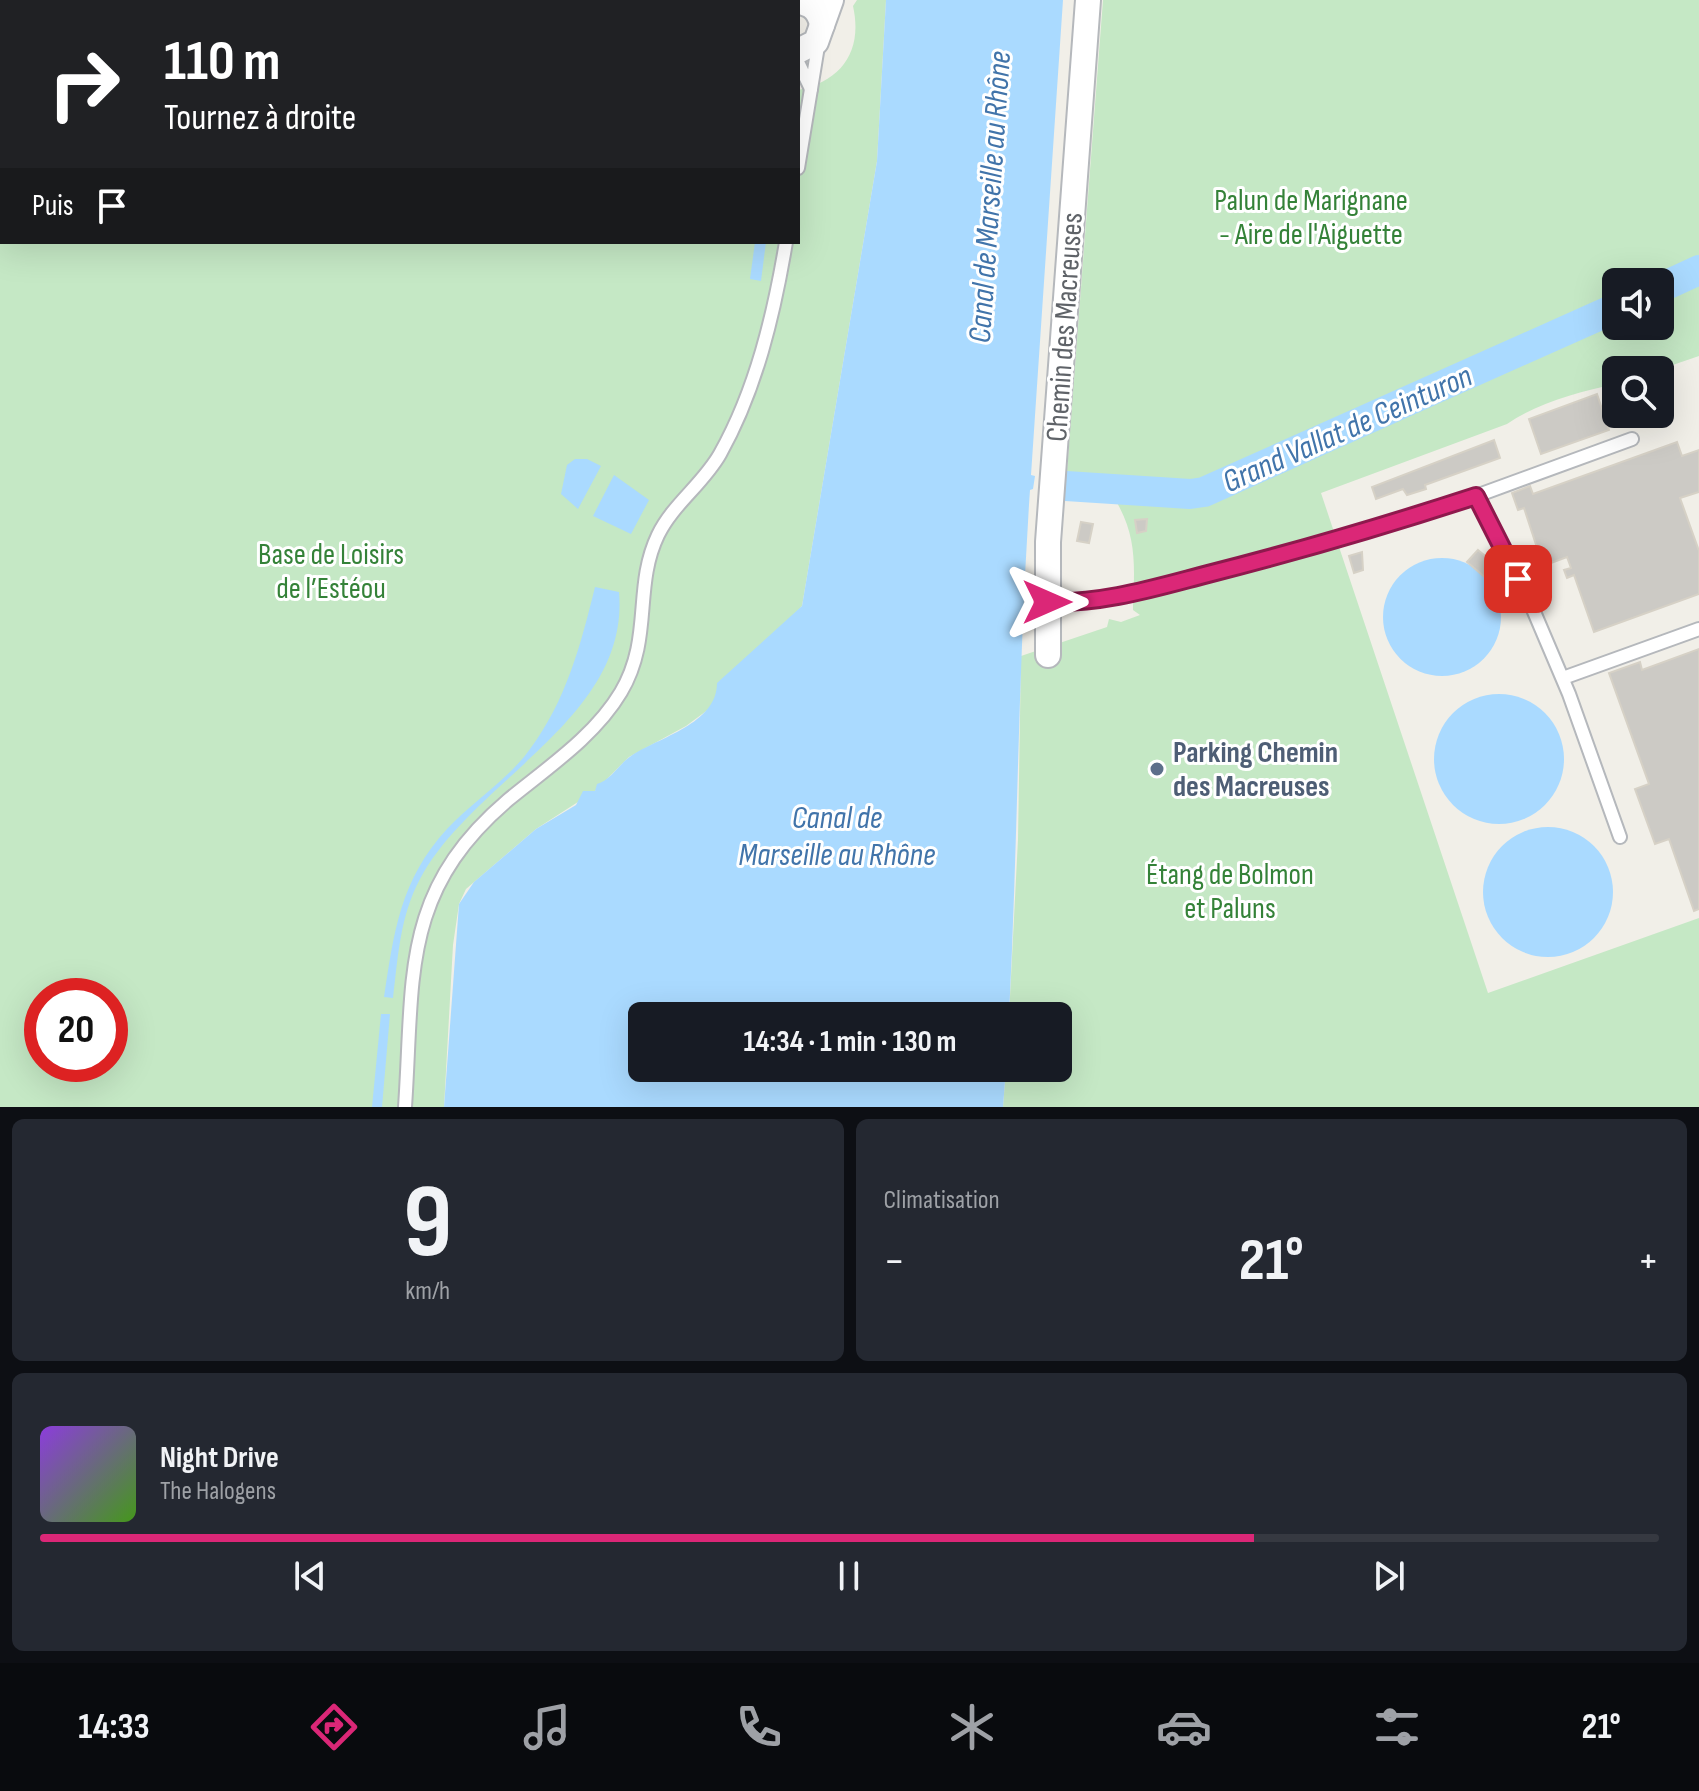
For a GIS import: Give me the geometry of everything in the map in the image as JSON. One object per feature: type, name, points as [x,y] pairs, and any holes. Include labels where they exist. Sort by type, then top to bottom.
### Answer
[{"type":"street","points":[[800,50],[809,48],[821,30],[831,0]]},
{"type":"street","name":"Chemin des Macreuses","points":[[1048,655],[1049,526],[1088,0]]},
{"type":"street","points":[[800,2],[816,9],[821,30]]},
{"type":"lane","points":[[800,156],[821,30]]},
{"type":"lane","points":[[800,66],[811,89]]},
{"type":"lane","points":[[405,1107],[416,954],[432,894],[459,847],[486,819],[602,718],[621,693],[635,663],[643,633],[649,560],[670,515],[707,475],[721,452],[769,328],[786,244]]},
{"type":"lane","points":[[1047,602],[1075,603],[1116,598],[1337,542],[1632,439]]},
{"type":"lane","points":[[1476,496],[1563,678],[1620,837]]},
{"type":"lane","points":[[1563,678],[1699,629]]},
{"type":"green space","name":"Base de Loisirs de l’Estéou","points":[[857,0],[886,0],[877,161],[802,606],[709,709],[686,726],[629,757],[595,791],[536,829],[466,889],[459,904],[453,945],[444,1107],[0,1107],[0,244],[800,244],[800,89],[813,86],[837,71],[846,62],[855,37],[853,6]]},
{"type":"green space","points":[[1103,0],[1699,0],[1699,356],[1674,365],[1674,356],[1602,356],[1602,387],[1546,404],[1507,424],[1321,493],[1488,993],[1699,918],[1699,1107],[1003,1107],[1005,1082],[1072,1082],[1072,1002],[1010,1002],[1018,839],[1021,656],[1107,627],[1109,619],[1121,622],[1140,615],[1133,610],[1131,538],[1116,501],[1065,498]]},
{"type":"water","name":"Canal de Marseille au Rhône","points":[[886,0],[1063,0],[1031,475],[1035,476],[1033,489],[1030,490],[1026,556],[1010,1002],[628,1002],[628,1082],[1005,1082],[1003,1107],[444,1107],[459,904],[474,882],[536,829],[576,805],[583,791],[595,791],[597,784],[607,779],[631,756],[697,719],[708,709],[717,683],[802,606],[877,161]]},
{"type":"water","points":[[755,244],[766,244],[761,281],[750,279]]},
{"type":"water","points":[[575,459],[587,459],[601,466],[578,509],[561,494],[567,465]]},
{"type":"water","points":[[614,475],[649,500],[631,534],[593,516]]},
{"type":"water","points":[[1442,558],[1465,562],[1484,575],[1497,594],[1501,617],[1497,640],[1484,659],[1465,672],[1442,676],[1419,672],[1400,659],[1387,640],[1383,617],[1387,594],[1400,575],[1419,562]]},
{"type":"water","points":[[595,587],[619,592],[616,637],[600,676],[575,712],[544,746],[444,843],[413,893],[398,952],[393,998],[384,997],[391,950],[409,887],[431,848],[447,829],[511,771],[543,731],[571,671]]},
{"type":"water","points":[[1499,694],[1524,699],[1545,713],[1559,734],[1564,759],[1559,784],[1545,805],[1524,819],[1499,824],[1474,819],[1453,805],[1439,784],[1434,759],[1439,734],[1453,713],[1474,699]]},
{"type":"water","points":[[1548,827],[1573,832],[1594,846],[1608,867],[1613,892],[1608,917],[1594,938],[1573,952],[1548,957],[1523,952],[1502,938],[1488,917],[1483,892],[1488,867],[1502,846],[1523,832]]},
{"type":"water","points":[[381,1014],[390,1014],[382,1107],[372,1107]]},
{"type":"building","points":[[1597,394],[1602,409],[1602,428],[1609,430],[1541,454],[1529,419]]},
{"type":"building","points":[[1494,440],[1500,458],[1425,485],[1426,489],[1407,495],[1403,489],[1376,499],[1372,487]]},
{"type":"building","points":[[1677,442],[1682,456],[1699,450],[1699,492],[1680,498],[1699,551],[1699,594],[1594,632],[1574,575],[1567,578],[1564,570],[1571,568],[1567,557],[1543,566],[1524,508],[1518,510],[1512,493],[1530,486],[1533,494]]},
{"type":"building","points":[[1147,519],[1146,531],[1137,533],[1135,520]]},
{"type":"building","points":[[1081,522],[1093,524],[1089,543],[1077,541]]},
{"type":"building","points":[[1478,550],[1504,572],[1494,585],[1467,562]]},
{"type":"building","points":[[1362,552],[1363,570],[1354,573],[1349,556]]},
{"type":"building","points":[[1699,649],[1699,909],[1694,911],[1669,839],[1655,844],[1635,789],[1649,784],[1609,673],[1640,662],[1642,670]]},
{"type":"waterway","name":"Grand Vallat de Ceinturon","points":[[1674,282],[1699,270]]},
{"type":"waterway","name":"Grand Vallat de Ceinturon","points":[[1066,486],[1190,494],[1204,492],[1602,314]]},
{"type":"place","name":"Parking Chemin des Macreuses","points":[[1157,769]]},
{"type":"route","points":[[1047,602],[1075,603],[1116,598],[1337,542],[1476,496],[1518,579]]},
{"type":"park label","name":"Palun de Marignane - Aire de l'Aiguette","points":[[1311,217]]},
{"type":"park label","name":"Étang de Bolmon et Paluns","points":[[1230,891]]}]
